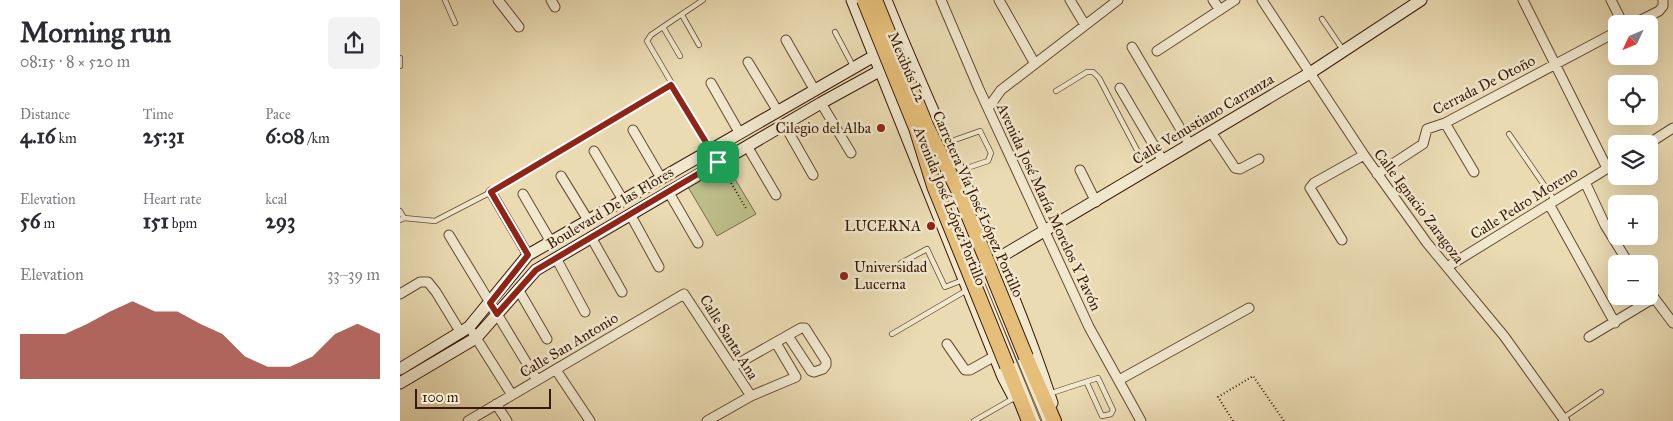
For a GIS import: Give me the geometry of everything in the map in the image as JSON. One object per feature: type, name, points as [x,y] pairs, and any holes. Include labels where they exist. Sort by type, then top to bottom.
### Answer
[{"type":"main road","name":"Carretera Vía José López Portillo","points":[[865,0],[916,128],[934,186],[1007,366],[1027,421]]},
{"type":"main road","name":"Carretera Vía José López Portillo","points":[[874,0],[926,125],[958,190],[1054,421]]},
{"type":"street","points":[[498,0],[519,27]]},
{"type":"street","name":"Avenida José López Portillo","points":[[852,0],[995,356],[1014,398],[1027,421]]},
{"type":"street","name":"Avenida José López Portillo","points":[[886,0],[909,58],[961,170],[1058,421]]},
{"type":"street","name":"Avenida José María Morelos Y Pavón","points":[[941,0],[988,108],[1089,327],[1141,421]]},
{"type":"street","points":[[999,0],[1035,64]]},
{"type":"street","points":[[1070,0],[1085,25]]},
{"type":"street","points":[[988,108],[1001,90],[1118,0]]},
{"type":"street","points":[[1213,0],[1220,10]]},
{"type":"street","points":[[1157,52],[1235,0]]},
{"type":"street","name":"Calle Ignacio Zaragoza","points":[[1262,0],[1377,174],[1447,267],[1504,336],[1564,420]]},
{"type":"street","name":"Calle Venustiano Carranza","points":[[997,259],[1096,202],[1310,73],[1421,0]]},
{"type":"street","points":[[1523,0],[1608,168]]},
{"type":"street","points":[[1611,0],[1618,15]]},
{"type":"street","points":[[1651,15],[1664,6],[1663,0]]},
{"type":"street","name":"Cerrada De Otoño","points":[[1377,174],[1423,144],[1427,129],[1445,123],[1608,36]]},
{"type":"street","points":[[786,40],[814,89]]},
{"type":"street","name":"Boulevard De las Flores","points":[[400,369],[465,330],[490,303],[528,255],[853,66],[902,40]]},
{"type":"street","points":[[1132,47],[1190,145]]},
{"type":"street","name":"Boulevard De las Flores","points":[[400,383],[476,338],[536,270],[784,124],[880,70],[909,58]]},
{"type":"street","points":[[748,62],[777,110]]},
{"type":"street","points":[[711,83],[739,132]]},
{"type":"street","points":[[1120,88],[1163,161]]},
{"type":"street","points":[[822,103],[851,153]]},
{"type":"street","points":[[1445,123],[1474,172]]},
{"type":"street","points":[[784,124],[813,175]]},
{"type":"street","points":[[1658,138],[1673,128]]},
{"type":"street","points":[[633,130],[661,178]]},
{"type":"street","points":[[1211,132],[1235,168],[1240,169],[1259,159]]},
{"type":"street","points":[[747,146],[776,195]]},
{"type":"street","points":[[594,151],[623,200]]},
{"type":"street","points":[[1342,240],[1310,188],[1314,183],[1364,155]]},
{"type":"street","name":"Calle Pedro Moreno","points":[[1447,267],[1608,168]]},
{"type":"street","points":[[1080,170],[1096,202]]},
{"type":"street","points":[[561,176],[588,220]]},
{"type":"street","points":[[1585,182],[1605,225],[1623,255]]},
{"type":"street","points":[[668,191],[698,243]]},
{"type":"street","points":[[491,192],[528,255]]},
{"type":"street","points":[[523,194],[551,242]]},
{"type":"street","points":[[1552,203],[1615,323]]},
{"type":"street","points":[[630,214],[659,267]]},
{"type":"street","points":[[449,235],[537,380]]},
{"type":"street","points":[[591,237],[622,292]]},
{"type":"street","points":[[556,258],[586,312]]},
{"type":"street","points":[[400,294],[420,282],[428,282],[465,330],[476,338],[512,395]]},
{"type":"street","points":[[518,289],[547,339]]},
{"type":"street","name":"Calle Santa Ana","points":[[684,294],[750,396]]},
{"type":"street","name":"Calle San Antonio","points":[[468,421],[684,294]]},
{"type":"street","points":[[1658,302],[1672,319]]},
{"type":"street","points":[[1589,337],[1615,323],[1639,305]]},
{"type":"street","points":[[1119,380],[1249,308]]},
{"type":"street","points":[[732,367],[801,328],[807,330],[826,366],[818,372],[808,368],[788,336]]},
{"type":"street","points":[[776,343],[796,377]]},
{"type":"street","points":[[947,344],[964,370],[970,370],[995,356]]},
{"type":"street","points":[[707,421],[750,396],[796,377],[808,368]]},
{"type":"street","points":[[556,370],[590,421]]},
{"type":"street","points":[[496,404],[507,421]]},
{"type":"lane","points":[[445,0],[456,23]]},
{"type":"lane","points":[[703,0],[663,27],[647,41],[671,85],[718,162]]},
{"type":"lane","name":"Mexibús L2","points":[[865,0],[895,63],[1044,421]]},
{"type":"lane","name":"Mexibús L2","points":[[874,0],[888,47]]},
{"type":"lane","points":[[682,15],[699,45]]},
{"type":"lane","points":[[1322,19],[1344,51]]},
{"type":"lane","points":[[663,27],[680,56]]},
{"type":"lane","points":[[835,32],[853,66]]},
{"type":"lane","points":[[400,58],[400,66]]},
{"type":"lane","name":"Mexibús L2","points":[[895,63],[1038,421]]},
{"type":"lane","points":[[1056,91],[1086,72],[1093,72],[1099,78],[1148,170]]},
{"type":"lane","points":[[400,211],[402,219],[435,221],[491,192],[671,85]]},
{"type":"lane","points":[[947,142],[976,131],[983,134],[991,158],[961,170]]},
{"type":"lane","points":[[1509,134],[1552,203]]},
{"type":"lane","points":[[901,263],[927,250],[945,287],[966,285]]},
{"type":"lane","points":[[892,334],[966,285]]},
{"type":"lane","points":[[1049,394],[1080,382],[1087,383],[1096,378],[1100,380],[1113,410],[1111,414],[1102,416],[1087,383]]},
{"type":"lane","points":[[1564,420],[1601,392]]},
{"type":"lane","points":[[974,421],[1014,398]]},
{"type":"path","points":[[718,162],[747,210]]},
{"type":"path","points":[[1233,421],[1218,397],[1253,376],[1284,421]]},
{"type":"green space","points":[[726,164],[756,214],[717,236],[688,187]]},
{"type":"place","name":"Cilegio del Alba","points":[[881,128]]},
{"type":"place","name":"LUCERNA","points":[[931,226]]},
{"type":"place","name":"Universidad Lucerna","points":[[844,276]]},
{"type":"route","points":[[671,85],[718,162],[536,270],[497,314],[490,303],[528,255],[491,192],[671,85]]}]
